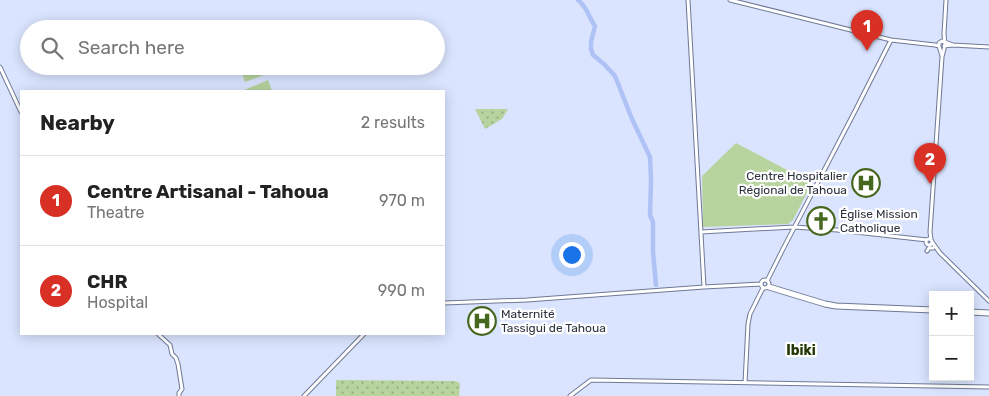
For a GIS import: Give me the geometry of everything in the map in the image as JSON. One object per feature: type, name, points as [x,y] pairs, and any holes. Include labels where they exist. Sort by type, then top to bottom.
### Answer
[{"type":"main road","points":[[765,285],[836,306],[929,310]]},
{"type":"main road","points":[[974,312],[988,312]]},
{"type":"street","points":[[688,0],[704,287]]},
{"type":"street","points":[[730,0],[891,40],[989,48]]},
{"type":"street","points":[[927,251],[929,248],[946,0]]},
{"type":"street","points":[[745,383],[750,314],[891,40]]},
{"type":"street","points":[[0,67],[20,110]]},
{"type":"street","points":[[701,232],[794,227],[920,240],[929,243],[989,301]]},
{"type":"street","points":[[445,303],[765,285]]},
{"type":"street","points":[[159,335],[170,346],[178,364],[182,389],[179,396]]},
{"type":"street","points":[[304,396],[363,335]]},
{"type":"street","points":[[570,396],[591,380],[989,387]]},
{"type":"green space","points":[[242,75],[264,75],[245,82]]},
{"type":"green space","points":[[268,80],[272,90],[244,90]]},
{"type":"green space","points":[[475,109],[508,109],[502,119],[485,129]]},
{"type":"green space","points":[[736,143],[812,183],[793,220],[788,224],[703,227],[702,176]]},
{"type":"green space","points":[[336,380],[455,381],[460,383],[459,396],[336,396]]},
{"type":"waterway","points":[[578,0],[586,9],[595,26],[591,42],[593,55],[615,76],[650,157],[650,215],[653,222],[656,285]]},
{"type":"place","name":"Centre Artisanal - Tahoua","points":[[867,51]]},
{"type":"place","name":"Centre Hospitalier Régional de Tahoua","points":[[866,183]]},
{"type":"place","name":"CHR","points":[[930,184]]},
{"type":"place","name":"Église Mission Catholique","points":[[821,221]]},
{"type":"place","name":"Maternité Tassigui de Tahoua","points":[[482,321]]},
{"type":"district","name":"Ibiki","points":[[801,350]]}]
